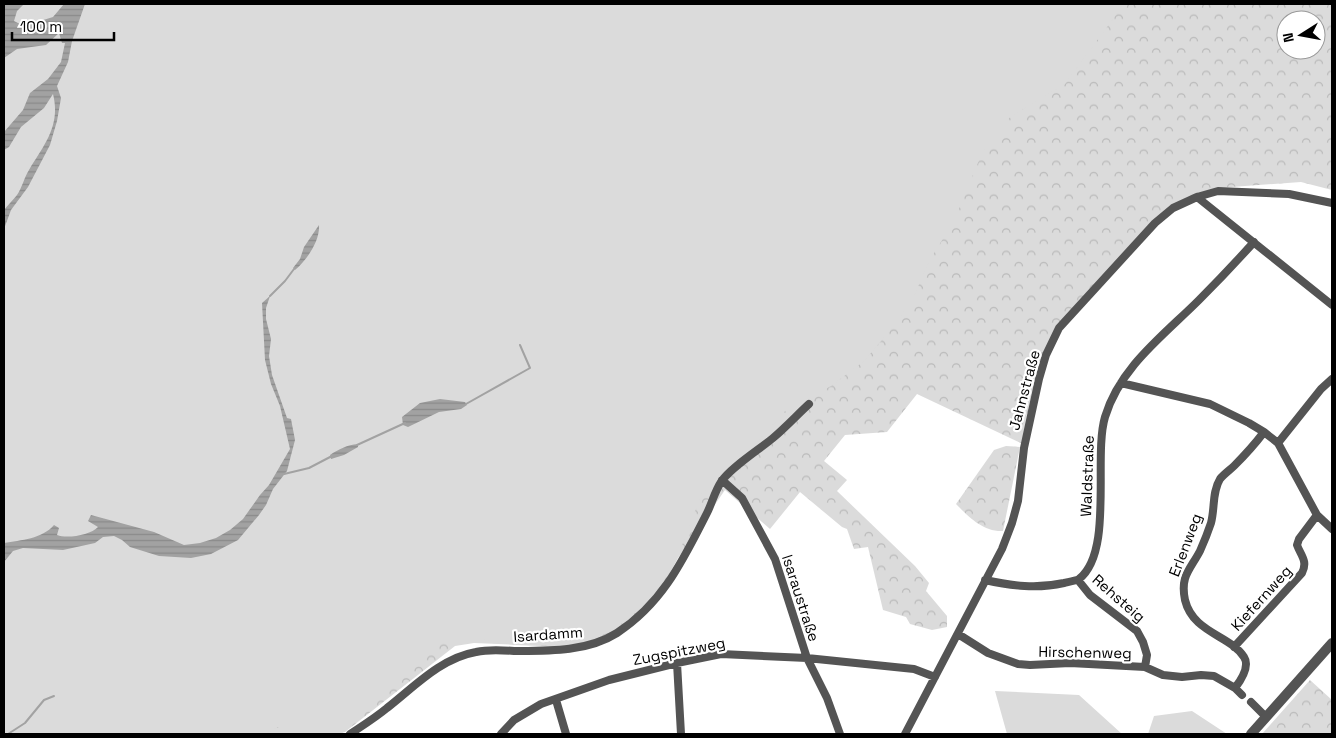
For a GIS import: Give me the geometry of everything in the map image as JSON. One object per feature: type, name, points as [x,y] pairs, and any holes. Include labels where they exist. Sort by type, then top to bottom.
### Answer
[{"type":"street","name":"Jahnstraße","points":[[906,734],[1002,549],[1012,523],[1018,500],[1024,448],[1039,379],[1046,355],[1059,328],[1155,224],[1173,208],[1197,197],[1218,191],[1289,194],[1332,203]]},
{"type":"street","points":[[1197,197],[1332,305]]},
{"type":"street","name":"Waldstraße","points":[[1078,580],[1090,564],[1096,546],[1100,502],[1101,438],[1105,417],[1122,384],[1134,363],[1218,282],[1254,242]]},
{"type":"street","points":[[1278,444],[1321,389],[1332,379]]},
{"type":"street","points":[[1122,384],[1210,404],[1264,432],[1278,444],[1317,515],[1332,529]]},
{"type":"street","name":"Isardamm","points":[[350,734],[386,710],[430,673],[459,658],[475,652],[489,650],[542,651],[568,649],[595,643],[616,634],[647,610],[662,593],[676,571],[722,480],[773,438],[809,404]]},
{"type":"street","name":"Erlenweg","points":[[1235,688],[1242,678],[1246,665],[1244,657],[1234,647],[1198,622],[1188,610],[1183,584],[1186,573],[1200,552],[1210,524],[1214,494],[1221,478],[1264,432]]},
{"type":"street","name":"Isaraustraße","points":[[722,480],[742,498],[775,559],[807,658],[827,698],[840,734]]},
{"type":"street","name":"Kiefernweg","points":[[1234,647],[1302,574],[1306,567],[1297,544],[1317,515]]},
{"type":"street","points":[[985,580],[1023,586],[1049,586],[1078,580]]},
{"type":"street","name":"Rehsteig","points":[[1078,580],[1090,595],[1137,631],[1147,655],[1145,666]]},
{"type":"street","name":"Hirschenweg","points":[[958,634],[988,653],[1018,664],[1030,666],[1070,663],[1145,666],[1163,675],[1182,677],[1214,676],[1242,694]]},
{"type":"street","points":[[1251,734],[1332,642]]},
{"type":"street","name":"Zugspitzweg","points":[[501,734],[514,720],[541,704],[609,680],[721,654],[807,658],[918,670],[935,677]]},
{"type":"street","points":[[677,663],[681,734]]},
{"type":"street","points":[[556,700],[566,734]]},
{"type":"street","points":[[1251,702],[1266,718]]},
{"type":"green space","points":[[4,4],[1124,4],[1065,84],[1011,116],[982,153],[954,221],[931,258],[912,300],[893,327],[864,361],[831,386],[786,410],[744,457],[702,493],[676,561],[650,601],[611,632],[566,646],[514,645],[478,638],[441,639],[341,734],[286,734],[284,728],[278,727],[266,734],[4,734]]},
{"type":"green space","points":[[219,4],[1332,4],[1332,190],[1301,182],[1218,188],[1172,205],[1057,327],[1023,444],[917,394],[887,432],[845,435],[824,461],[847,480],[837,491],[915,566],[929,583],[926,591],[947,616],[947,627],[932,630],[910,624],[906,617],[883,610],[868,547],[854,549],[847,529],[842,527],[800,492],[770,529],[725,490],[678,558],[660,591],[630,621],[595,642],[567,647],[474,643],[455,646],[345,732],[339,734],[4,734]]},
{"type":"green space","points":[[1006,446],[1020,447],[1003,531],[996,531],[977,523],[956,504],[994,450]]},
{"type":"green space","points":[[1310,680],[1332,700],[1332,734],[1262,734]]},
{"type":"green space","points":[[995,691],[1079,695],[1122,734],[1007,734]]},
{"type":"green space","points":[[1192,711],[1227,734],[1148,734],[1154,716]]},
{"type":"shaded area","points":[[4,4],[24,4],[17,11],[14,21],[24,26],[53,17],[64,4],[85,4],[72,41],[68,62],[57,86],[61,98],[50,145],[28,187],[11,210],[4,229],[4,210],[19,192],[27,173],[50,135],[55,116],[53,94],[44,108],[21,127],[9,147],[4,150],[4,132],[23,110],[30,93],[48,79],[61,62],[65,43],[62,43],[59,33],[46,45],[17,49],[4,58]]},
{"type":"shaded area","points":[[319,225],[319,231],[312,250],[295,270],[293,268],[300,259],[304,247]]},
{"type":"shaded area","points":[[270,296],[266,308],[266,319],[271,339],[269,356],[272,375],[287,418],[291,419],[295,440],[287,471],[273,489],[259,515],[238,540],[211,554],[191,558],[159,556],[130,547],[114,536],[103,537],[95,543],[63,550],[23,548],[13,551],[4,562],[4,543],[37,536],[54,525],[59,528],[57,535],[67,537],[79,536],[98,527],[88,521],[91,515],[154,532],[184,545],[216,538],[230,530],[243,519],[269,485],[290,449],[280,406],[271,384],[265,360],[262,303]]},
{"type":"shaded area","points":[[440,399],[465,402],[467,405],[461,409],[439,412],[408,427],[403,425],[402,417],[420,403]]},
{"type":"shaded area","points":[[358,444],[358,447],[344,455],[331,459],[330,455],[337,451],[347,446]]},
{"type":"waterway","points":[[270,296],[294,269]]},
{"type":"waterway","points":[[466,404],[530,368],[520,345]]},
{"type":"waterway","points":[[357,445],[405,423]]},
{"type":"waterway","points":[[284,474],[309,468],[332,456]]},
{"type":"waterway","points":[[8,734],[25,723],[44,700],[54,696]]}]
